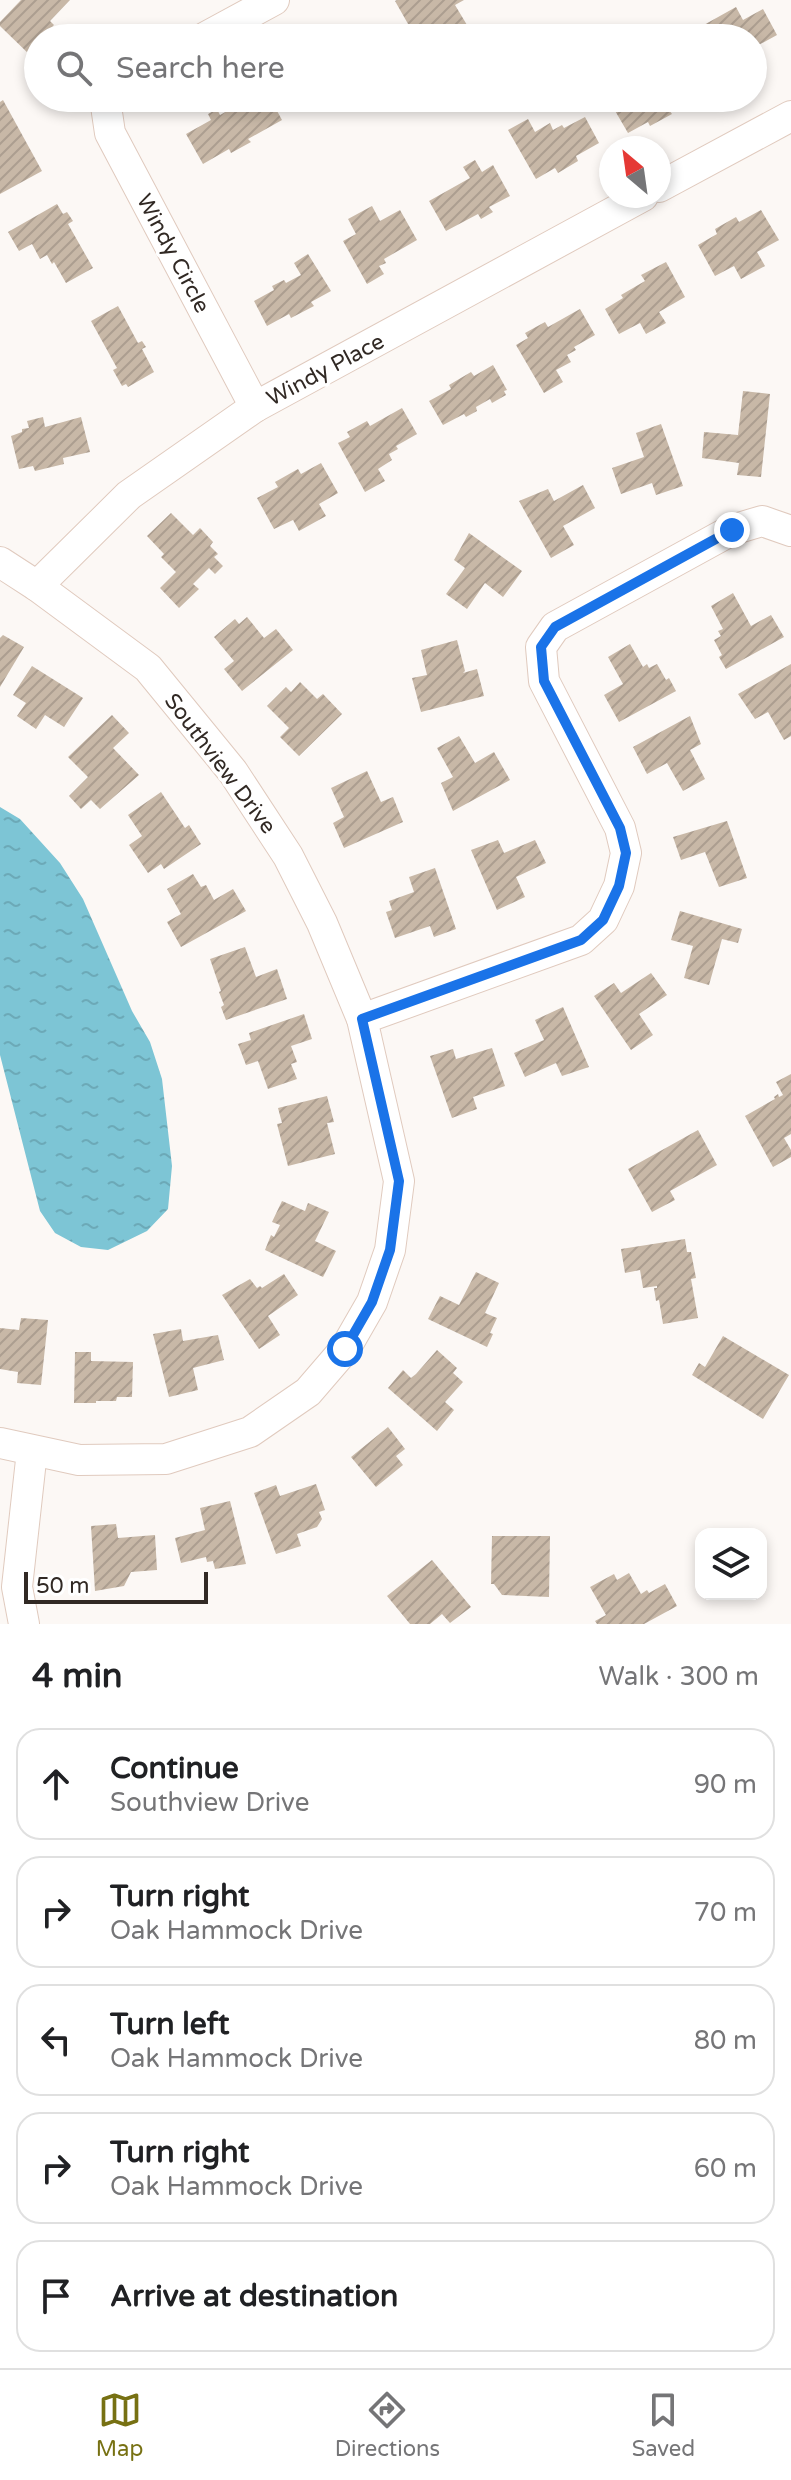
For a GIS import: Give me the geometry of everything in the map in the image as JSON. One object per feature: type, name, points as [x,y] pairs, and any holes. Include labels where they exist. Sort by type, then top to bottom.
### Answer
[{"type":"street","points":[[230,24],[274,0]]},
{"type":"street","name":"Windy Circle","points":[[107,112],[110,133],[255,407]]},
{"type":"street","points":[[671,181],[791,116]]},
{"type":"street","name":"Windy Place","points":[[37,586],[129,495],[255,407],[621,208]]},
{"type":"street","points":[[362,1019],[581,940],[603,920],[619,886],[626,853],[620,828],[544,681],[541,647],[555,627],[732,530],[762,521],[791,531]]},
{"type":"street","name":"Southview Drive","points":[[0,562],[148,668],[233,772],[288,856],[322,923],[362,1019],[399,1181],[390,1250],[372,1302],[345,1349],[308,1392],[250,1432],[166,1459],[79,1460],[0,1443]]},
{"type":"street","points":[[24,1624],[17,1587],[32,1451]]},
{"type":"water","points":[[0,807],[20,819],[60,863],[83,899],[132,1011],[150,1042],[162,1079],[172,1166],[168,1209],[147,1231],[108,1250],[81,1247],[55,1233],[40,1211],[0,1055]]},
{"type":"building","points":[[21,0],[70,0],[50,21],[53,24],[24,24],[24,49],[0,26],[0,22]]},
{"type":"building","points":[[464,0],[455,5],[466,24],[408,24],[395,1]]},
{"type":"building","points":[[736,7],[743,20],[763,9],[777,35],[767,40],[767,24],[706,24]]},
{"type":"building","points":[[3,100],[42,171],[0,194],[0,102]]},
{"type":"building","points":[[218,112],[220,115],[225,112],[278,112],[282,120],[248,139],[251,142],[231,153],[229,149],[203,164],[186,134],[211,120],[208,114]]},
{"type":"building","points":[[616,112],[672,114],[650,126],[648,122],[628,133]]},
{"type":"building","points":[[585,117],[599,143],[576,156],[578,161],[558,173],[555,168],[536,179],[508,130],[528,119],[535,132],[550,123],[553,130],[562,125],[564,128]]},
{"type":"building","points":[[475,160],[482,172],[493,165],[510,196],[489,207],[493,212],[481,219],[478,214],[446,231],[429,201],[470,178],[463,167]]},
{"type":"building","points":[[57,204],[63,214],[67,212],[73,221],[68,224],[93,268],[66,283],[47,255],[40,259],[32,244],[19,251],[8,232]]},
{"type":"building","points":[[372,206],[380,221],[400,210],[417,240],[384,259],[386,263],[379,266],[384,274],[367,284],[343,241],[356,234],[348,219]]},
{"type":"building","points":[[761,210],[779,240],[757,252],[765,266],[741,279],[734,266],[715,276],[698,245],[717,234],[715,229],[736,217],[739,222]]},
{"type":"building","points":[[308,254],[331,291],[311,302],[314,306],[291,318],[289,314],[267,326],[254,301],[274,290],[272,286],[301,275],[294,263]]},
{"type":"building","points":[[666,262],[685,297],[659,312],[666,323],[646,334],[640,323],[619,334],[605,309],[645,281],[641,275]]},
{"type":"building","points":[[118,306],[138,343],[142,341],[146,347],[142,349],[154,372],[128,387],[126,384],[122,386],[113,370],[117,368],[91,321]]},
{"type":"building","points":[[580,309],[595,335],[574,347],[576,350],[567,355],[571,362],[556,370],[563,382],[544,393],[516,345],[528,338],[525,333],[545,322],[548,327]]},
{"type":"building","points":[[493,365],[507,390],[504,391],[506,395],[492,403],[490,399],[476,407],[477,411],[443,425],[429,401],[451,389],[449,385],[471,372],[474,376]]},
{"type":"building","points":[[743,391],[770,394],[761,477],[737,475],[739,463],[702,458],[704,432],[738,435]]},
{"type":"building","points":[[402,408],[417,434],[396,446],[398,449],[389,454],[392,460],[378,469],[385,481],[365,492],[338,443],[350,437],[347,432],[367,421],[370,426]]},
{"type":"building","points":[[43,417],[45,427],[81,417],[90,452],[63,458],[64,464],[35,471],[33,466],[19,469],[11,436],[29,428],[27,421]]},
{"type":"building","points":[[661,424],[683,486],[656,495],[652,483],[621,494],[612,468],[644,457],[636,433]]},
{"type":"building","points":[[321,463],[338,493],[319,504],[326,516],[299,531],[293,520],[274,529],[257,498],[278,487],[275,482],[298,469],[301,474]]},
{"type":"building","points":[[583,485],[595,508],[563,526],[574,545],[551,558],[519,501],[548,489],[554,501]]},
{"type":"building","points":[[171,513],[193,535],[200,528],[213,542],[210,546],[218,554],[214,557],[223,566],[215,574],[209,568],[193,584],[199,589],[179,608],[160,588],[176,572],[147,536]]},
{"type":"building","points":[[469,533],[522,571],[503,597],[485,583],[467,609],[446,594],[465,568],[454,560]]},
{"type":"building","points":[[733,593],[751,626],[771,615],[784,637],[726,669],[714,640],[721,636],[718,631],[723,629],[711,606]]},
{"type":"building","points":[[247,617],[264,638],[276,629],[293,650],[242,691],[224,669],[234,661],[214,637],[235,619],[239,624]]},
{"type":"building","points":[[3,635],[24,647],[0,687],[0,638]]},
{"type":"building","points":[[457,640],[463,673],[477,669],[484,696],[421,712],[412,678],[427,675],[421,650]]},
{"type":"building","points":[[630,644],[643,667],[657,664],[676,691],[619,722],[604,695],[623,684],[608,657]]},
{"type":"building","points":[[791,664],[791,736],[784,740],[768,712],[755,719],[738,694]]},
{"type":"building","points":[[32,666],[83,698],[64,727],[45,715],[36,729],[17,716],[26,703],[13,695]]},
{"type":"building","points":[[300,682],[317,699],[323,694],[342,714],[299,756],[280,737],[289,728],[267,706],[286,687],[291,692]]},
{"type":"building","points":[[112,715],[129,733],[113,748],[139,775],[100,809],[91,800],[81,809],[69,796],[88,777],[68,757]]},
{"type":"building","points":[[690,716],[701,744],[690,750],[705,779],[683,791],[667,763],[647,774],[633,747]]},
{"type":"building","points":[[459,736],[475,763],[494,752],[510,780],[453,811],[441,783],[453,777],[437,748]]},
{"type":"building","points":[[367,771],[381,802],[393,797],[403,822],[344,848],[333,823],[344,817],[331,788]]},
{"type":"building","points":[[161,792],[185,828],[189,825],[201,844],[164,869],[161,864],[148,873],[129,845],[142,836],[128,815]]},
{"type":"building","points":[[727,821],[747,878],[719,887],[705,852],[681,860],[673,837]]},
{"type":"building","points":[[498,840],[504,853],[535,840],[546,863],[516,877],[525,897],[497,910],[471,850]]},
{"type":"building","points":[[435,868],[456,929],[434,937],[430,926],[395,938],[386,912],[392,910],[389,901],[414,892],[409,877]]},
{"type":"building","points":[[193,874],[201,887],[206,885],[214,900],[233,889],[246,911],[181,947],[167,922],[181,914],[167,889]]},
{"type":"building","points":[[680,911],[742,929],[738,943],[722,939],[709,985],[684,978],[693,946],[671,940]]},
{"type":"building","points":[[245,947],[256,977],[277,969],[287,999],[226,1020],[221,1007],[224,1005],[221,991],[210,959]]},
{"type":"building","points":[[651,973],[667,995],[639,1014],[653,1035],[631,1050],[594,996],[614,983],[621,993]]},
{"type":"building","points":[[563,1007],[589,1067],[562,1076],[556,1063],[525,1077],[514,1053],[544,1040],[535,1020]]},
{"type":"building","points":[[304,1014],[312,1039],[291,1046],[297,1062],[291,1064],[297,1079],[268,1089],[258,1061],[246,1065],[238,1044],[251,1040],[249,1033]]},
{"type":"building","points":[[492,1048],[505,1086],[473,1097],[477,1109],[452,1118],[430,1056],[453,1049],[456,1059]]},
{"type":"building","points":[[791,1074],[791,1134],[784,1138],[791,1150],[791,1157],[773,1167],[745,1116],[775,1099],[778,1094],[779,1097],[783,1095],[776,1082]]},
{"type":"building","points":[[327,1096],[334,1122],[327,1123],[335,1154],[288,1166],[277,1124],[282,1123],[278,1108]]},
{"type":"building","points":[[698,1130],[717,1165],[670,1191],[675,1200],[652,1212],[628,1169]]},
{"type":"building","points":[[282,1201],[305,1211],[308,1203],[329,1212],[315,1241],[336,1251],[323,1277],[265,1250],[271,1235],[274,1237],[280,1225],[272,1222]]},
{"type":"building","points":[[685,1239],[696,1278],[691,1279],[698,1318],[663,1324],[659,1300],[656,1301],[654,1288],[657,1286],[643,1288],[640,1270],[625,1273],[621,1249]]},
{"type":"building","points":[[476,1272],[499,1283],[485,1313],[497,1318],[487,1347],[428,1319],[440,1296],[459,1305]]},
{"type":"building","points":[[284,1274],[298,1295],[268,1316],[280,1335],[259,1349],[222,1295],[250,1279],[257,1288],[262,1288]]},
{"type":"building","points":[[21,1318],[48,1320],[41,1385],[17,1383],[18,1372],[0,1369],[0,1328],[19,1330]]},
{"type":"building","points":[[181,1329],[183,1341],[218,1335],[224,1360],[193,1368],[198,1390],[169,1397],[153,1334]]},
{"type":"building","points":[[723,1336],[789,1375],[763,1419],[692,1375],[699,1363],[705,1367]]},
{"type":"building","points":[[437,1350],[457,1368],[453,1373],[463,1382],[445,1402],[454,1410],[437,1431],[388,1388],[403,1370],[411,1378]]},
{"type":"building","points":[[75,1352],[91,1352],[91,1361],[133,1362],[132,1397],[74,1403]]},
{"type":"building","points":[[388,1427],[405,1449],[396,1456],[403,1465],[376,1487],[351,1457]]},
{"type":"building","points":[[316,1484],[325,1510],[319,1512],[322,1519],[317,1527],[297,1534],[301,1546],[276,1554],[254,1493],[276,1485],[280,1496]]},
{"type":"building","points":[[230,1501],[246,1564],[215,1569],[213,1561],[207,1562],[206,1557],[181,1563],[175,1538],[205,1530],[200,1508]]},
{"type":"building","points":[[116,1524],[118,1538],[155,1535],[157,1570],[131,1572],[124,1586],[95,1591],[91,1526]]},
{"type":"building","points":[[492,1536],[550,1536],[549,1597],[502,1595],[491,1584]]},
{"type":"building","points":[[432,1560],[471,1607],[450,1623],[442,1614],[430,1624],[410,1624],[387,1596]]},
{"type":"building","points":[[629,1573],[641,1594],[665,1584],[677,1606],[644,1624],[597,1624],[595,1621],[606,1615],[590,1587],[614,1574],[617,1580]]},
{"type":"route","points":[[345,1349],[372,1302],[390,1250],[399,1181],[362,1019],[581,940],[603,920],[619,886],[626,853],[620,828],[544,681],[541,647],[555,627],[732,530]]}]
